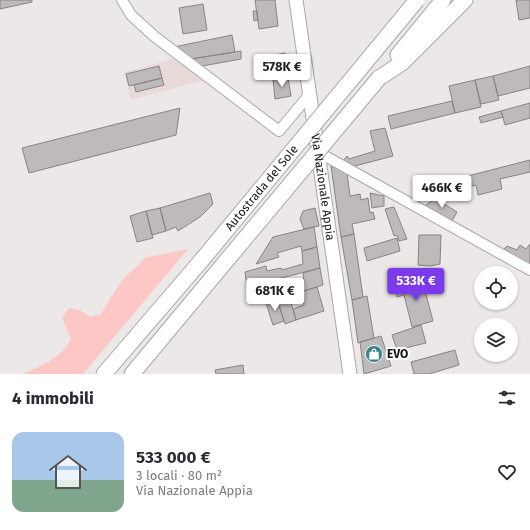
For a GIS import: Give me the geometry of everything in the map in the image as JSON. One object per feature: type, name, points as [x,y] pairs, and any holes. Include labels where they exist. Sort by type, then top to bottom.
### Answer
[{"type":"highway","name":"Autostrada del Sole","points":[[104,374],[202,261],[417,0]]},
{"type":"highway","name":"Autostrada del Sole","points":[[132,374],[443,0]]},
{"type":"highway","points":[[379,78],[402,63],[465,0]]},
{"type":"main road","name":"Via Nazionale Appia","points":[[296,0],[350,374]]},
{"type":"street","points":[[122,0],[132,15],[154,36],[279,131],[310,94]]},
{"type":"street","points":[[318,152],[530,270]]},
{"type":"shaded area","points":[[177,58],[205,80],[131,100],[124,72]]},
{"type":"shaded area","points":[[188,249],[83,374],[24,374],[51,360],[67,346],[71,339],[62,318],[69,308],[80,310],[90,317],[101,314],[122,280],[140,264],[144,258]]},
{"type":"building","points":[[0,0],[32,0],[32,2],[0,9]]},
{"type":"building","points":[[255,0],[275,0],[278,26],[259,29]]},
{"type":"building","points":[[516,0],[530,0],[530,18],[519,20]]},
{"type":"building","points":[[203,4],[207,30],[183,34],[179,8]]},
{"type":"building","points":[[253,11],[257,11],[258,20],[254,21]]},
{"type":"building","points":[[232,35],[235,52],[191,59],[174,47]]},
{"type":"building","points":[[241,51],[241,59],[202,66],[191,59]]},
{"type":"building","points":[[285,53],[288,78],[273,80],[269,56]]},
{"type":"building","points":[[159,66],[162,78],[129,86],[126,74]]},
{"type":"building","points":[[530,66],[530,88],[498,96],[493,76]]},
{"type":"building","points":[[493,76],[499,100],[481,104],[475,80]]},
{"type":"building","points":[[162,78],[164,85],[136,92],[134,85]]},
{"type":"building","points":[[288,78],[291,96],[275,99],[273,80]]},
{"type":"building","points":[[475,80],[481,107],[455,113],[449,86]]},
{"type":"building","points":[[452,101],[455,113],[391,129],[388,116]]},
{"type":"building","points":[[530,103],[530,118],[505,125],[501,111]]},
{"type":"building","points":[[180,108],[176,135],[29,173],[22,148]]},
{"type":"building","points":[[501,111],[503,117],[481,123],[479,117]]},
{"type":"building","points":[[385,128],[393,156],[351,167],[343,161],[347,156],[349,159],[375,151],[370,131]]},
{"type":"building","points":[[530,160],[530,172],[500,179],[502,189],[478,195],[476,185],[416,201],[413,190]]},
{"type":"building","points":[[331,166],[347,173],[350,196],[360,194],[361,200],[368,198],[370,213],[373,212],[375,219],[352,224],[354,234],[341,237]]},
{"type":"building","points":[[210,193],[213,204],[200,217],[178,231],[176,227],[166,231],[160,208]]},
{"type":"building","points":[[370,193],[384,196],[384,206],[372,208]]},
{"type":"building","points":[[435,198],[457,212],[452,221],[425,206]]},
{"type":"building","points":[[394,207],[407,239],[399,241],[397,235],[394,236],[385,209]]},
{"type":"building","points":[[160,208],[166,231],[152,235],[146,211]]},
{"type":"building","points":[[315,208],[319,226],[304,229],[300,219],[303,211]]},
{"type":"building","points":[[146,211],[153,238],[137,242],[130,216]]},
{"type":"building","points":[[314,227],[317,247],[302,251],[301,246],[277,253],[279,257],[256,264],[273,237]]},
{"type":"building","points":[[354,234],[363,297],[352,300],[341,237]]},
{"type":"building","points":[[419,235],[441,235],[440,264],[430,266],[418,265]]},
{"type":"building","points":[[397,238],[400,251],[367,261],[364,248]]},
{"type":"building","points":[[530,244],[530,265],[503,250],[507,246],[517,250],[520,245],[526,249]]},
{"type":"building","points":[[317,247],[320,268],[247,287],[245,272],[266,266],[267,271],[281,268],[282,270],[303,264],[302,251]]},
{"type":"building","points":[[320,268],[323,285],[271,301],[266,282],[283,278],[286,288],[304,282],[303,273]]},
{"type":"building","points":[[422,279],[433,321],[412,327],[404,295],[397,297],[395,286]]},
{"type":"building","points":[[317,287],[324,311],[296,320],[293,309],[304,305],[301,292]]},
{"type":"building","points":[[289,296],[296,320],[285,324],[277,299]]},
{"type":"building","points":[[367,296],[374,338],[358,343],[352,300]]},
{"type":"building","points":[[277,299],[284,321],[273,325],[266,303]]},
{"type":"building","points":[[421,325],[426,343],[397,350],[392,335]]},
{"type":"building","name":"EVO","points":[[381,336],[391,366],[364,374],[360,342]]},
{"type":"building","points":[[455,350],[459,365],[429,374],[414,374],[411,362]]},
{"type":"building","points":[[243,365],[244,374],[216,374],[215,370]]},
{"type":"place","name":"EVO","points":[[374,354]]}]
